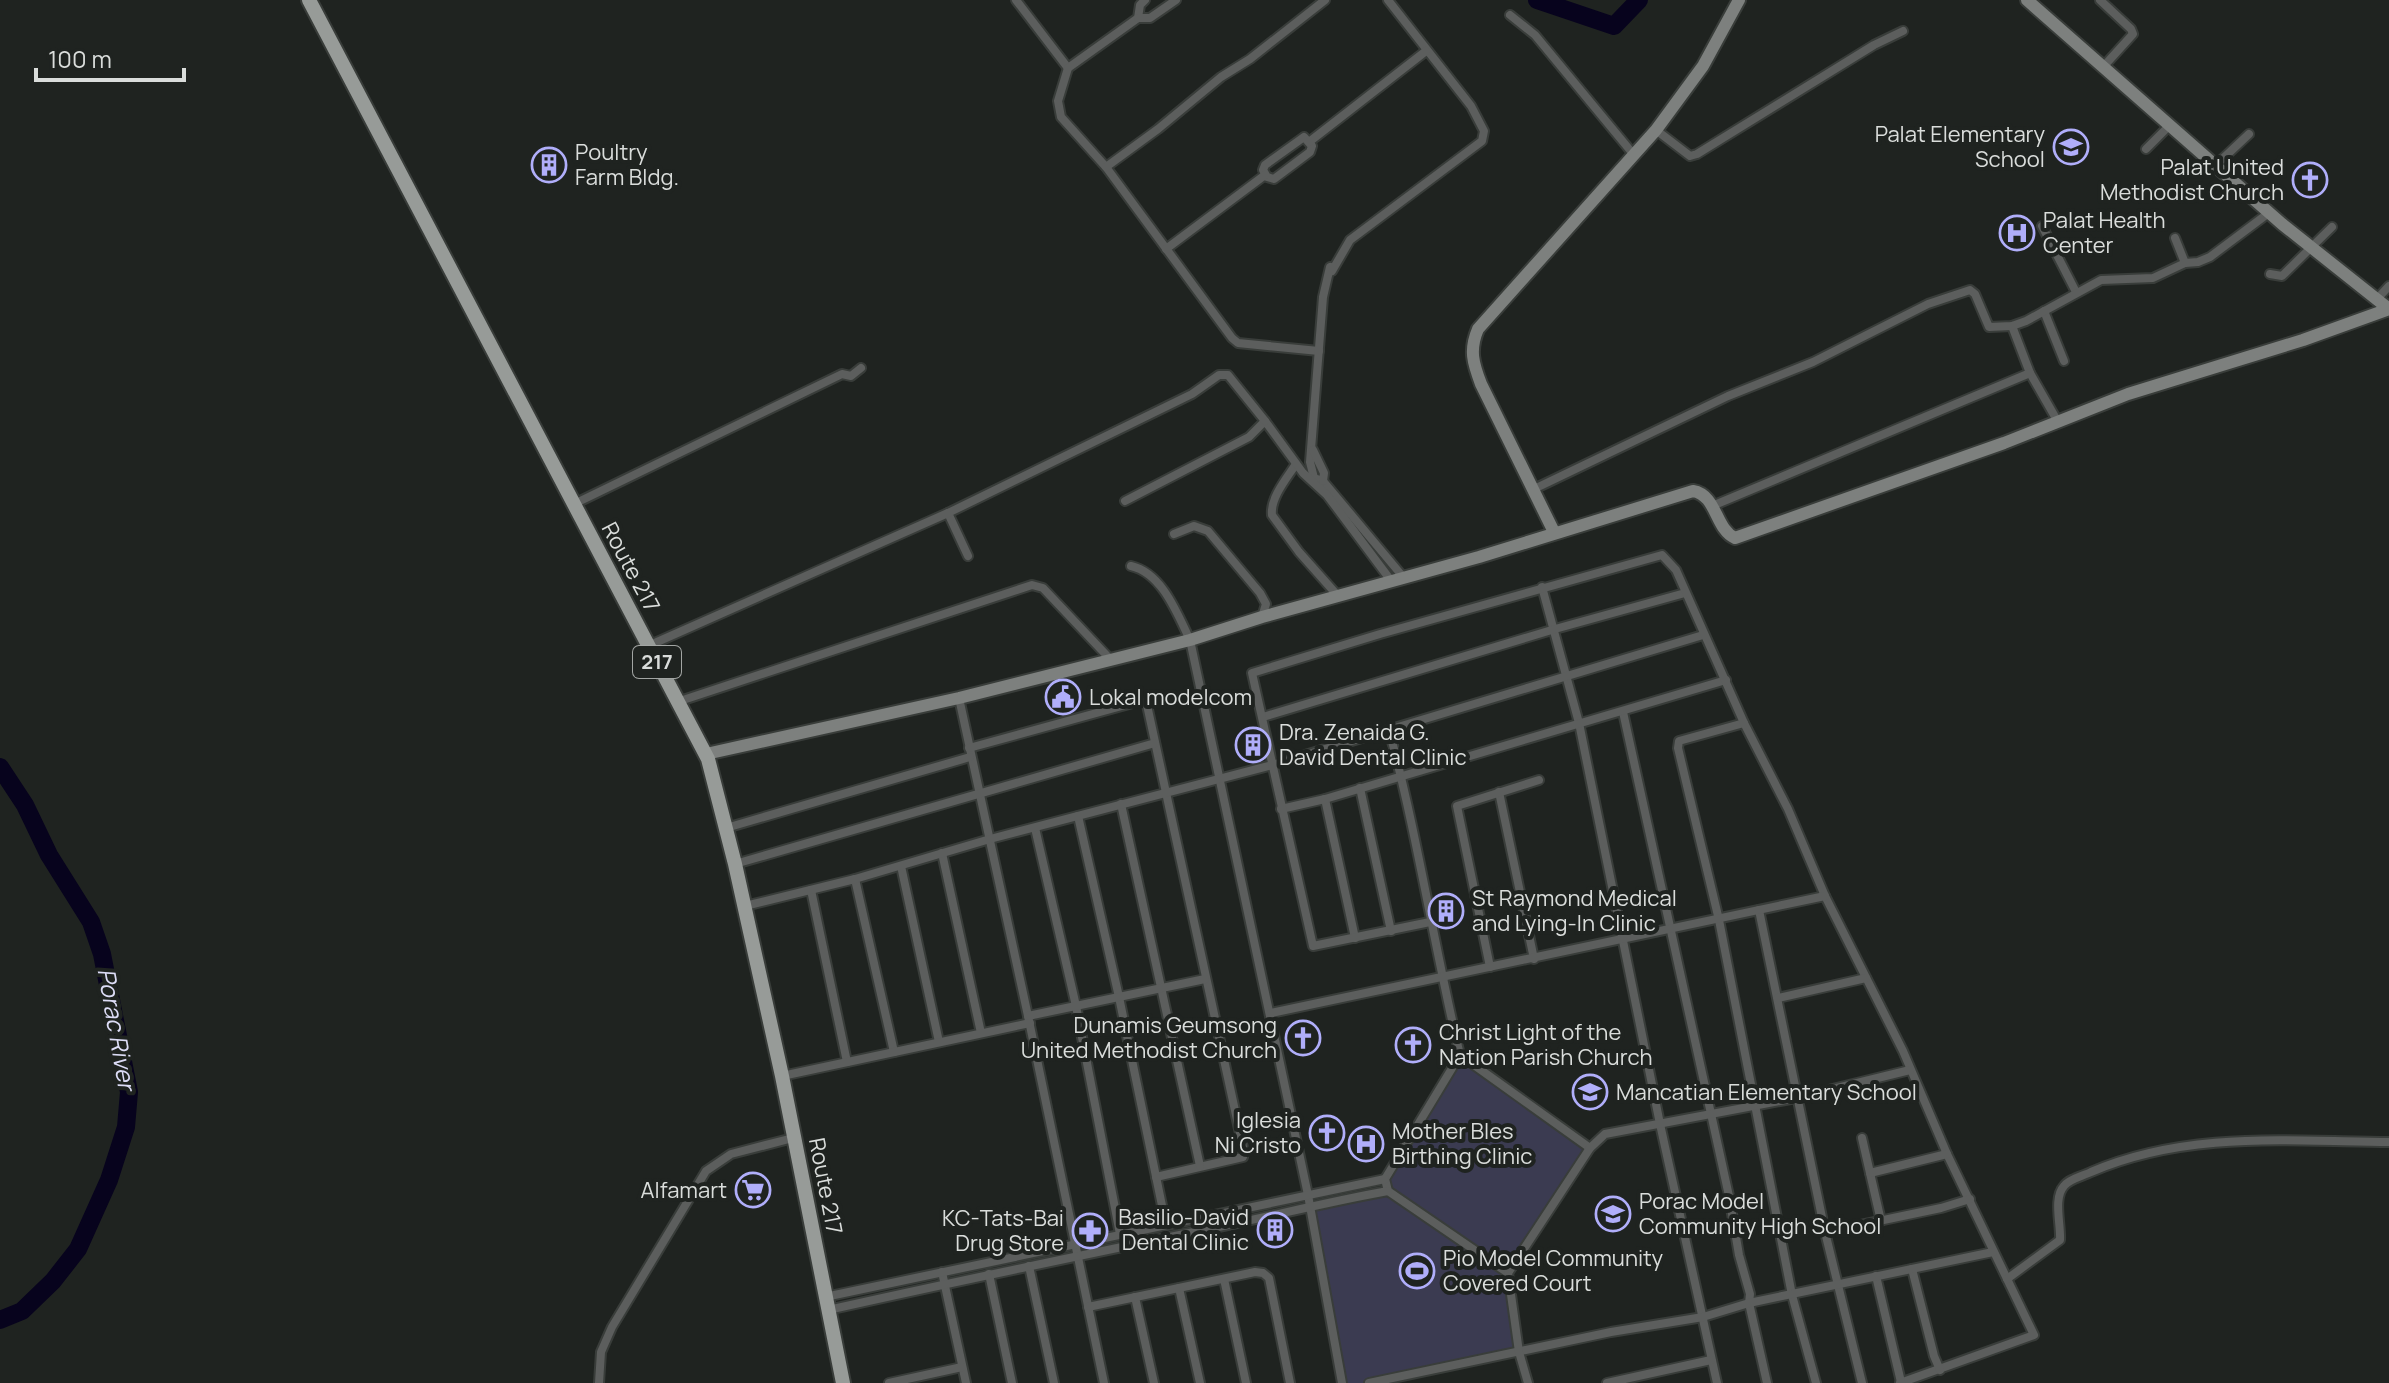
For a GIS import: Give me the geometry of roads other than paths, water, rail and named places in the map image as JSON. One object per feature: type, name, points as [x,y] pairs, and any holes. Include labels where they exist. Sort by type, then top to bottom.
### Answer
[{"type":"main road","name":"Route 217","points":[[309,0],[706,754],[745,906],[843,1383]]},
{"type":"street","points":[[1016,0],[1068,68]]},
{"type":"street","points":[[1138,18],[1140,5],[1145,0]]},
{"type":"street","points":[[1176,0],[1150,18],[1138,18],[1068,68],[1058,101],[1061,117],[1106,167],[1232,338],[1238,343],[1319,351]]},
{"type":"street","points":[[1106,167],[1325,0]]},
{"type":"street","points":[[1388,0],[1482,123],[1484,131],[1482,141],[1345,247],[1332,271],[1330,267],[1325,287],[1312,449],[1324,473],[1323,481],[1398,580]]},
{"type":"street","points":[[1554,532],[1481,384],[1472,362],[1472,344],[1478,329],[1656,130],[1703,66],[1739,0]]},
{"type":"street","points":[[2027,0],[2312,248],[2389,309]]},
{"type":"street","points":[[2100,0],[2133,34],[2104,66]]},
{"type":"street","points":[[1510,15],[1535,35],[1634,155]]},
{"type":"street","points":[[1656,130],[1683,152],[1690,156],[1697,154],[1874,45],[1903,31]]},
{"type":"street","points":[[1309,142],[1426,51]]},
{"type":"street","points":[[2146,149],[2170,125]]},
{"type":"street","points":[[2216,165],[2249,134]]},
{"type":"street","points":[[1304,137],[1309,142],[1312,150],[1302,159],[1274,179],[1265,175],[1265,165],[1299,138],[1304,137]]},
{"type":"street","points":[[1166,249],[1265,175]]},
{"type":"street","points":[[1534,489],[1728,396],[1813,362],[1928,304],[1970,290],[1975,294],[1989,327],[2012,326],[2076,292],[2112,278],[2153,278],[2185,263],[2210,257],[2270,212]]},
{"type":"street","points":[[2042,226],[2076,292]]},
{"type":"street","points":[[2270,274],[2282,276],[2332,227]]},
{"type":"street","points":[[2175,238],[2185,263]]},
{"type":"street","points":[[2376,300],[2389,286]]},
{"type":"street","points":[[706,754],[959,698],[1190,640],[1693,491],[1700,492],[1712,506],[1727,534],[1735,538],[1892,484],[2128,394],[2303,340],[2389,309]]},
{"type":"street","points":[[2044,311],[2064,361]]},
{"type":"street","points":[[2012,326],[2030,373],[2058,422]]},
{"type":"street","points":[[574,504],[842,374],[851,376],[861,368]]},
{"type":"street","points":[[1712,506],[2030,373]]},
{"type":"street","points":[[648,646],[948,513],[1192,394],[1219,375],[1228,375],[1296,464],[1327,495],[1398,580]]},
{"type":"street","points":[[1125,501],[1249,437],[1265,421]]},
{"type":"street","points":[[1296,464],[1274,500],[1272,515],[1299,552],[1338,596]]},
{"type":"street","points":[[948,513],[968,556]]},
{"type":"street","points":[[1174,534],[1194,526],[1208,531],[1260,593],[1266,604],[1262,617]]},
{"type":"street","points":[[1430,922],[1315,946],[1311,943],[1252,673],[1542,587],[1662,555],[1676,570],[1744,723],[1788,809],[1825,896],[1898,1039],[1947,1154],[2034,1335],[1900,1383],[1876,1276]]},
{"type":"street","points":[[1131,566],[1149,573],[1174,607],[1190,640],[1271,1013],[1342,1383]]},
{"type":"street","points":[[680,701],[1032,585],[1043,588],[1111,660]]},
{"type":"street","points":[[1542,587],[1579,723],[1660,1124],[1717,1383]]},
{"type":"street","points":[[1263,717],[1685,593]]},
{"type":"street","points":[[745,906],[1272,765],[1703,635]]},
{"type":"street","points":[[1281,809],[1325,799],[1726,680]]},
{"type":"street","points":[[959,698],[1104,1383]]},
{"type":"street","points":[[726,828],[1140,701],[1147,705],[1244,1155],[1156,1177]]},
{"type":"street","points":[[1623,712],[1767,1383]]},
{"type":"street","points":[[1744,723],[1679,741],[1678,744],[1719,920],[1792,1295],[1816,1383]]},
{"type":"street","points":[[1389,730],[1460,1055],[1590,1148]]},
{"type":"street","points":[[735,864],[1155,743]]},
{"type":"street","points":[[1490,967],[1457,808],[1459,803],[1539,780]]},
{"type":"street","points":[[1360,788],[1391,931]]},
{"type":"street","points":[[1499,792],[1534,959]]},
{"type":"street","points":[[1325,799],[1355,938]]},
{"type":"street","points":[[1121,804],[1200,1166]]},
{"type":"street","points":[[1078,816],[1166,1225]]},
{"type":"street","points":[[1035,828],[1076,1006],[1120,1234]]},
{"type":"street","points":[[942,853],[981,1033]]},
{"type":"street","points":[[901,866],[939,1042]]},
{"type":"street","points":[[855,879],[894,1052]]},
{"type":"street","points":[[811,890],[847,1062]]},
{"type":"street","points":[[1271,1013],[1825,896]]},
{"type":"street","points":[[1759,910],[1796,1098],[1862,1383]]},
{"type":"street","points":[[1778,998],[1866,978]]},
{"type":"street","points":[[782,1076],[981,1033],[1076,1006],[1205,979]]},
{"type":"street","points":[[1460,1055],[1385,1179],[1388,1191],[1508,1273]]},
{"type":"street","points":[[1528,1383],[1519,1352],[1508,1273],[1590,1148],[1605,1134],[1796,1098],[1910,1070]]},
{"type":"street","points":[[599,1383],[601,1352],[612,1327],[706,1171],[731,1154],[793,1138]]},
{"type":"street","points":[[1862,1138],[1881,1221]]},
{"type":"street","points":[[2007,1279],[2060,1240],[2058,1196],[2065,1184],[2117,1161],[2191,1144],[2244,1140],[2389,1142]]},
{"type":"street","points":[[1870,1173],[1947,1154]]},
{"type":"street","points":[[827,1304],[942,1272],[1385,1179]]},
{"type":"street","points":[[827,1304],[945,1284],[1217,1228],[1309,1205],[1388,1191]]},
{"type":"street","points":[[1826,1232],[1970,1199]]},
{"type":"street","points":[[1369,1383],[1611,1332],[1703,1317],[1749,1303],[1993,1252]]},
{"type":"street","points":[[1029,1266],[1054,1383]]},
{"type":"street","points":[[1912,1269],[1940,1370]]},
{"type":"street","points":[[942,1272],[966,1383]]},
{"type":"street","points":[[1088,1307],[1257,1272],[1269,1278],[1290,1383]]},
{"type":"street","points":[[989,1274],[1012,1383]]},
{"type":"street","points":[[1224,1279],[1246,1383]]},
{"type":"street","points":[[1179,1288],[1200,1383]]},
{"type":"street","points":[[1135,1297],[1154,1383]]},
{"type":"street","points":[[1607,1383],[1711,1360]]},
{"type":"street","points":[[889,1383],[962,1367]]},
{"type":"waterway","points":[[1537,0],[1614,26],[1639,0]]},
{"type":"waterway","name":"Porac River","points":[[0,767],[91,922],[102,954],[129,1092],[126,1127],[109,1180],[78,1249],[53,1281],[22,1311],[0,1320]]},
{"type":"place","name":"Palat Elementary School","points":[[2071,147]]},
{"type":"place","name":"Poultry Farm Bldg.","points":[[549,165]]},
{"type":"place","name":"Palat United Methodist Church","points":[[2310,180]]},
{"type":"place","name":"Palat Health Center","points":[[2017,233]]},
{"type":"place","name":"Lokal modelcom","points":[[1063,697]]},
{"type":"place","name":"Dra. Zenaida G. David Dental Clinic","points":[[1253,745]]},
{"type":"place","name":"St Raymond Medical and Lying-In Clinic","points":[[1446,911]]},
{"type":"place","name":"Dunamis Geumsong United Methodist Church","points":[[1303,1038]]},
{"type":"place","name":"Christ Light of the Nation Parish Church","points":[[1413,1045]]},
{"type":"place","name":"Mancatian Elementary School","points":[[1590,1092]]},
{"type":"place","name":"Iglesia Ni Cristo","points":[[1327,1133]]},
{"type":"place","name":"Mother Bles Birthing Clinic","points":[[1366,1144]]},
{"type":"place","name":"Alfamart","points":[[753,1190]]},
{"type":"place","name":"Porac Model Community High School","points":[[1613,1214]]},
{"type":"place","name":"Basilio-David Dental Clinic","points":[[1275,1230]]},
{"type":"place","name":"KC-Tats-Bai Drug Store","points":[[1090,1231]]},
{"type":"place","name":"Pio Model Community Covered Court","points":[[1417,1271]]}]
